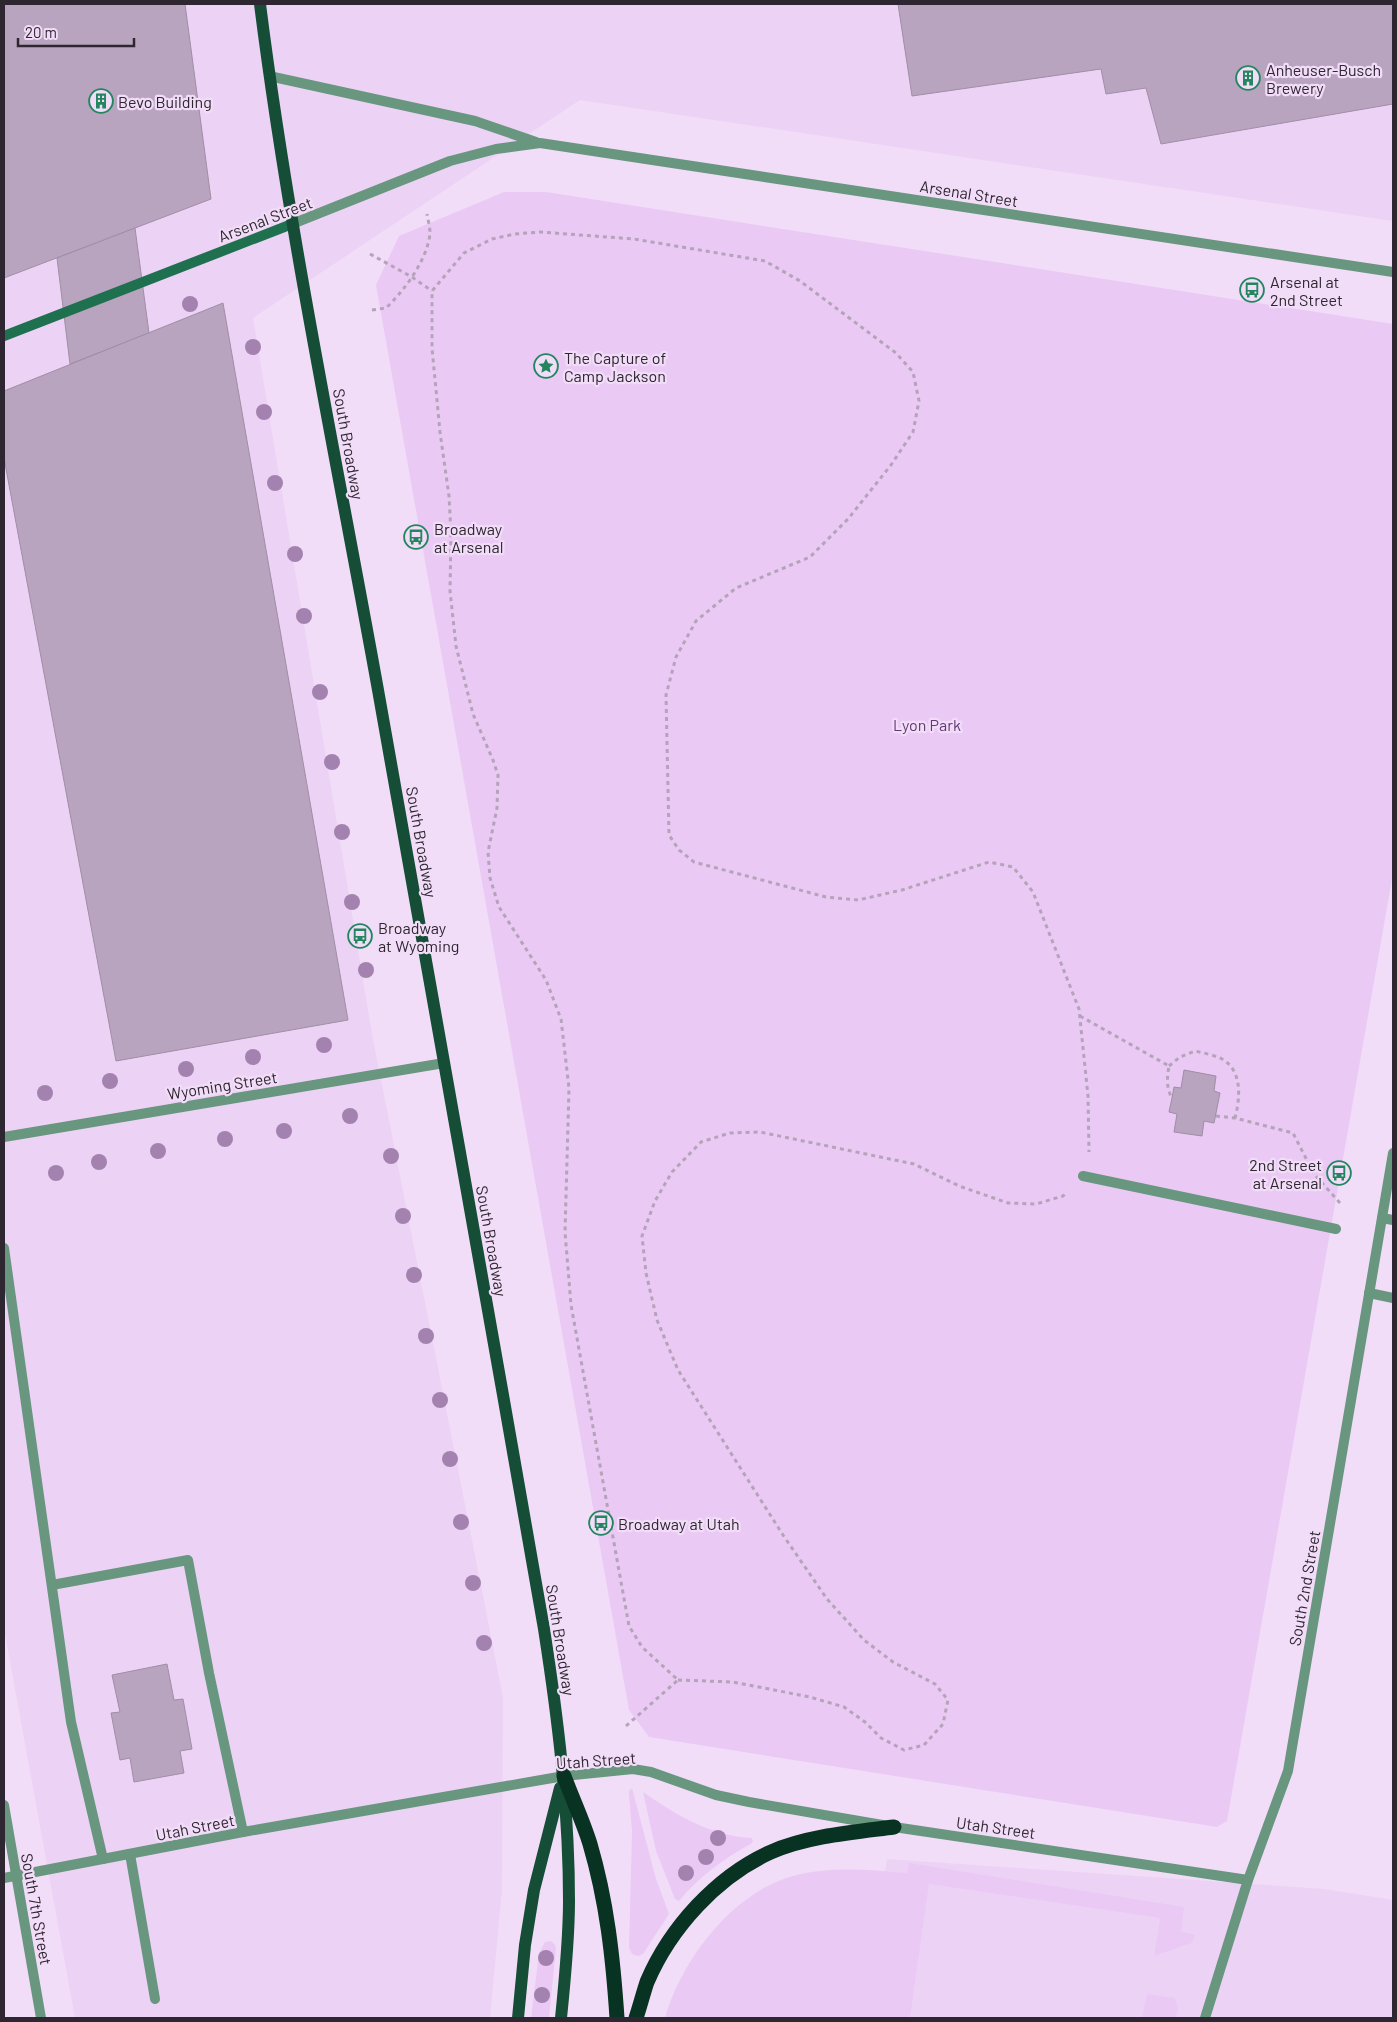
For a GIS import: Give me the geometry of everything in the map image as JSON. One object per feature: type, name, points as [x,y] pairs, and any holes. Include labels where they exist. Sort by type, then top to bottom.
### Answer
[{"type":"highway","points":[[564,1776],[589,1843],[603,1895],[612,1946],[617,2018]]},
{"type":"highway","points":[[636,2018],[647,1982],[665,1947],[704,1898],[737,1872],[771,1852],[814,1839],[894,1827]]},
{"type":"main road","name":"South Broadway","points":[[260,4],[292,224],[544,1629],[564,1776],[570,1900],[568,1946],[561,2018]]},
{"type":"main road","name":"Arsenal Street","points":[[4,336],[292,224]]},
{"type":"main road","name":"South Broadway","points":[[518,2018],[534,1890],[564,1776]]},
{"type":"street","name":"Arsenal Street","points":[[269,76],[474,121],[540,143],[1393,272]]},
{"type":"street","name":"Arsenal Street","points":[[292,224],[450,161],[496,149],[540,143]]},
{"type":"street","name":"Wyoming Street","points":[[4,1137],[444,1063]]},
{"type":"street","name":"South 2nd Street","points":[[1205,2018],[1248,1880],[1288,1771],[1393,1153]]},
{"type":"street","points":[[1083,1176],[1336,1229]]},
{"type":"street","points":[[1382,1218],[1393,1220]]},
{"type":"street","points":[[4,1248],[71,1722],[103,1859]]},
{"type":"street","points":[[1369,1293],[1393,1298]]},
{"type":"street","points":[[52,1585],[188,1560],[209,1673],[243,1832]]},
{"type":"street","name":"Utah Street","points":[[4,1878],[243,1832],[564,1776],[633,1770],[651,1772],[716,1795],[894,1827],[1248,1880]]},
{"type":"street","name":"South 7th Street","points":[[4,1805],[41,2018]]},
{"type":"street","points":[[130,1854],[155,1999]]},
{"type":"path","points":[[372,310],[386,308],[412,277],[427,249],[430,232],[427,214]]},
{"type":"path","points":[[540,232],[634,239],[765,261],[800,281],[896,353],[913,372],[919,402],[913,432],[891,465],[848,519],[810,556],[736,588],[696,621],[676,657],[666,695],[669,835],[678,850],[694,862],[826,897],[858,900],[902,890],[989,862],[1013,867],[1033,892],[1079,1009],[1080,1016],[1088,1096],[1090,1146],[1083,1176],[1063,1196],[1036,1204],[1008,1203],[959,1186],[914,1164],[760,1132],[730,1133],[701,1142],[672,1172],[655,1201],[642,1236],[646,1273],[657,1320],[678,1370],[745,1476],[827,1599],[864,1640],[893,1662],[935,1684],[948,1700],[943,1724],[924,1745],[904,1750],[881,1738],[865,1722],[844,1707],[810,1697],[733,1682],[678,1680],[642,1647],[629,1626],[571,1305],[565,1232],[568,1088],[561,1019],[546,980],[499,907],[490,878],[488,852],[499,791],[498,775],[494,760],[473,714],[456,646],[450,591],[451,533],[449,496],[440,432],[432,348],[432,291],[464,253],[492,239],[515,234],[540,232]]},
{"type":"path","points":[[370,254],[412,277],[432,291]]},
{"type":"path","points":[[1080,1016],[1169,1066]]},
{"type":"path","points":[[1172,1098],[1168,1091],[1167,1076],[1169,1066],[1180,1057],[1195,1051],[1224,1060],[1234,1072],[1238,1083],[1240,1100],[1234,1118]]},
{"type":"path","points":[[1216,1116],[1234,1118],[1293,1133],[1314,1174],[1340,1203]]},
{"type":"path","points":[[626,1726],[678,1680]]},
{"type":"shaded area","name":"Anheuser-Busch Brewery","points":[[4,4],[1393,4],[1393,221],[580,100],[253,318],[372,1034],[503,1697],[502,1890],[490,2018],[75,2018],[4,1629]]},
{"type":"shaded area","points":[[887,1859],[1325,1889],[1393,1900],[1393,2018],[862,2018]]},
{"type":"green space","name":"Lyon Park","points":[[504,192],[546,192],[1393,324],[1393,873],[1227,1821],[1217,1827],[649,1737],[629,1710],[376,285],[399,236]]},
{"type":"green space","points":[[632,1788],[656,1879],[669,1914],[643,1954],[638,1956],[632,1954],[629,1948],[632,1831],[629,1791]]},
{"type":"green space","points":[[643,1792],[668,1809],[694,1823],[722,1833],[752,1838],[753,1841],[704,1876],[679,1901],[675,1899],[656,1851]]},
{"type":"green space","points":[[909,1863],[1184,1907],[1181,1931],[1195,1935],[1192,1943],[1154,1956],[1160,1918],[929,1884],[910,2018],[665,2018],[683,1974],[697,1952],[712,1931],[750,1897],[771,1884],[807,1873],[850,1870],[907,1873]]},
{"type":"green space","points":[[551,1941],[556,1948],[549,2018],[531,2018],[539,1953],[545,1942]]},
{"type":"green space","points":[[1147,1994],[1175,1998],[1178,2008],[1176,2018],[1142,2018]]},
{"type":"building","name":"Bevo Building","points":[[4,4],[185,4],[211,199],[4,278]]},
{"type":"building","name":"Anheuser-Busch Brewery","points":[[898,4],[1393,4],[1393,104],[1161,144],[1146,88],[1106,94],[1101,69],[912,96]]},
{"type":"building","points":[[135,228],[149,333],[70,364],[57,258]]},
{"type":"building","points":[[223,303],[348,1020],[116,1061],[4,458],[4,391]]},
{"type":"building","points":[[1184,1070],[1216,1076],[1214,1091],[1220,1093],[1214,1123],[1204,1121],[1202,1136],[1174,1132],[1177,1114],[1169,1112],[1174,1087],[1181,1088]]},
{"type":"building","points":[[167,1664],[174,1700],[183,1699],[192,1749],[180,1751],[184,1773],[134,1782],[130,1758],[120,1760],[111,1713],[120,1712],[112,1675]]},
{"type":"place","name":"Anheuser-Busch Brewery","points":[[1248,78]]},
{"type":"place","name":"Bevo Building","points":[[101,101]]},
{"type":"place","name":"Arsenal at 2nd Street","points":[[1252,290]]},
{"type":"place","name":"The Capture of Camp Jackson","points":[[546,366]]},
{"type":"place","name":"Broadway at Arsenal","points":[[416,537]]},
{"type":"place","name":"Broadway at Wyoming","points":[[360,936]]},
{"type":"place","name":"2nd Street at Arsenal","points":[[1339,1173]]},
{"type":"place","name":"Broadway at Utah","points":[[601,1523]]}]
